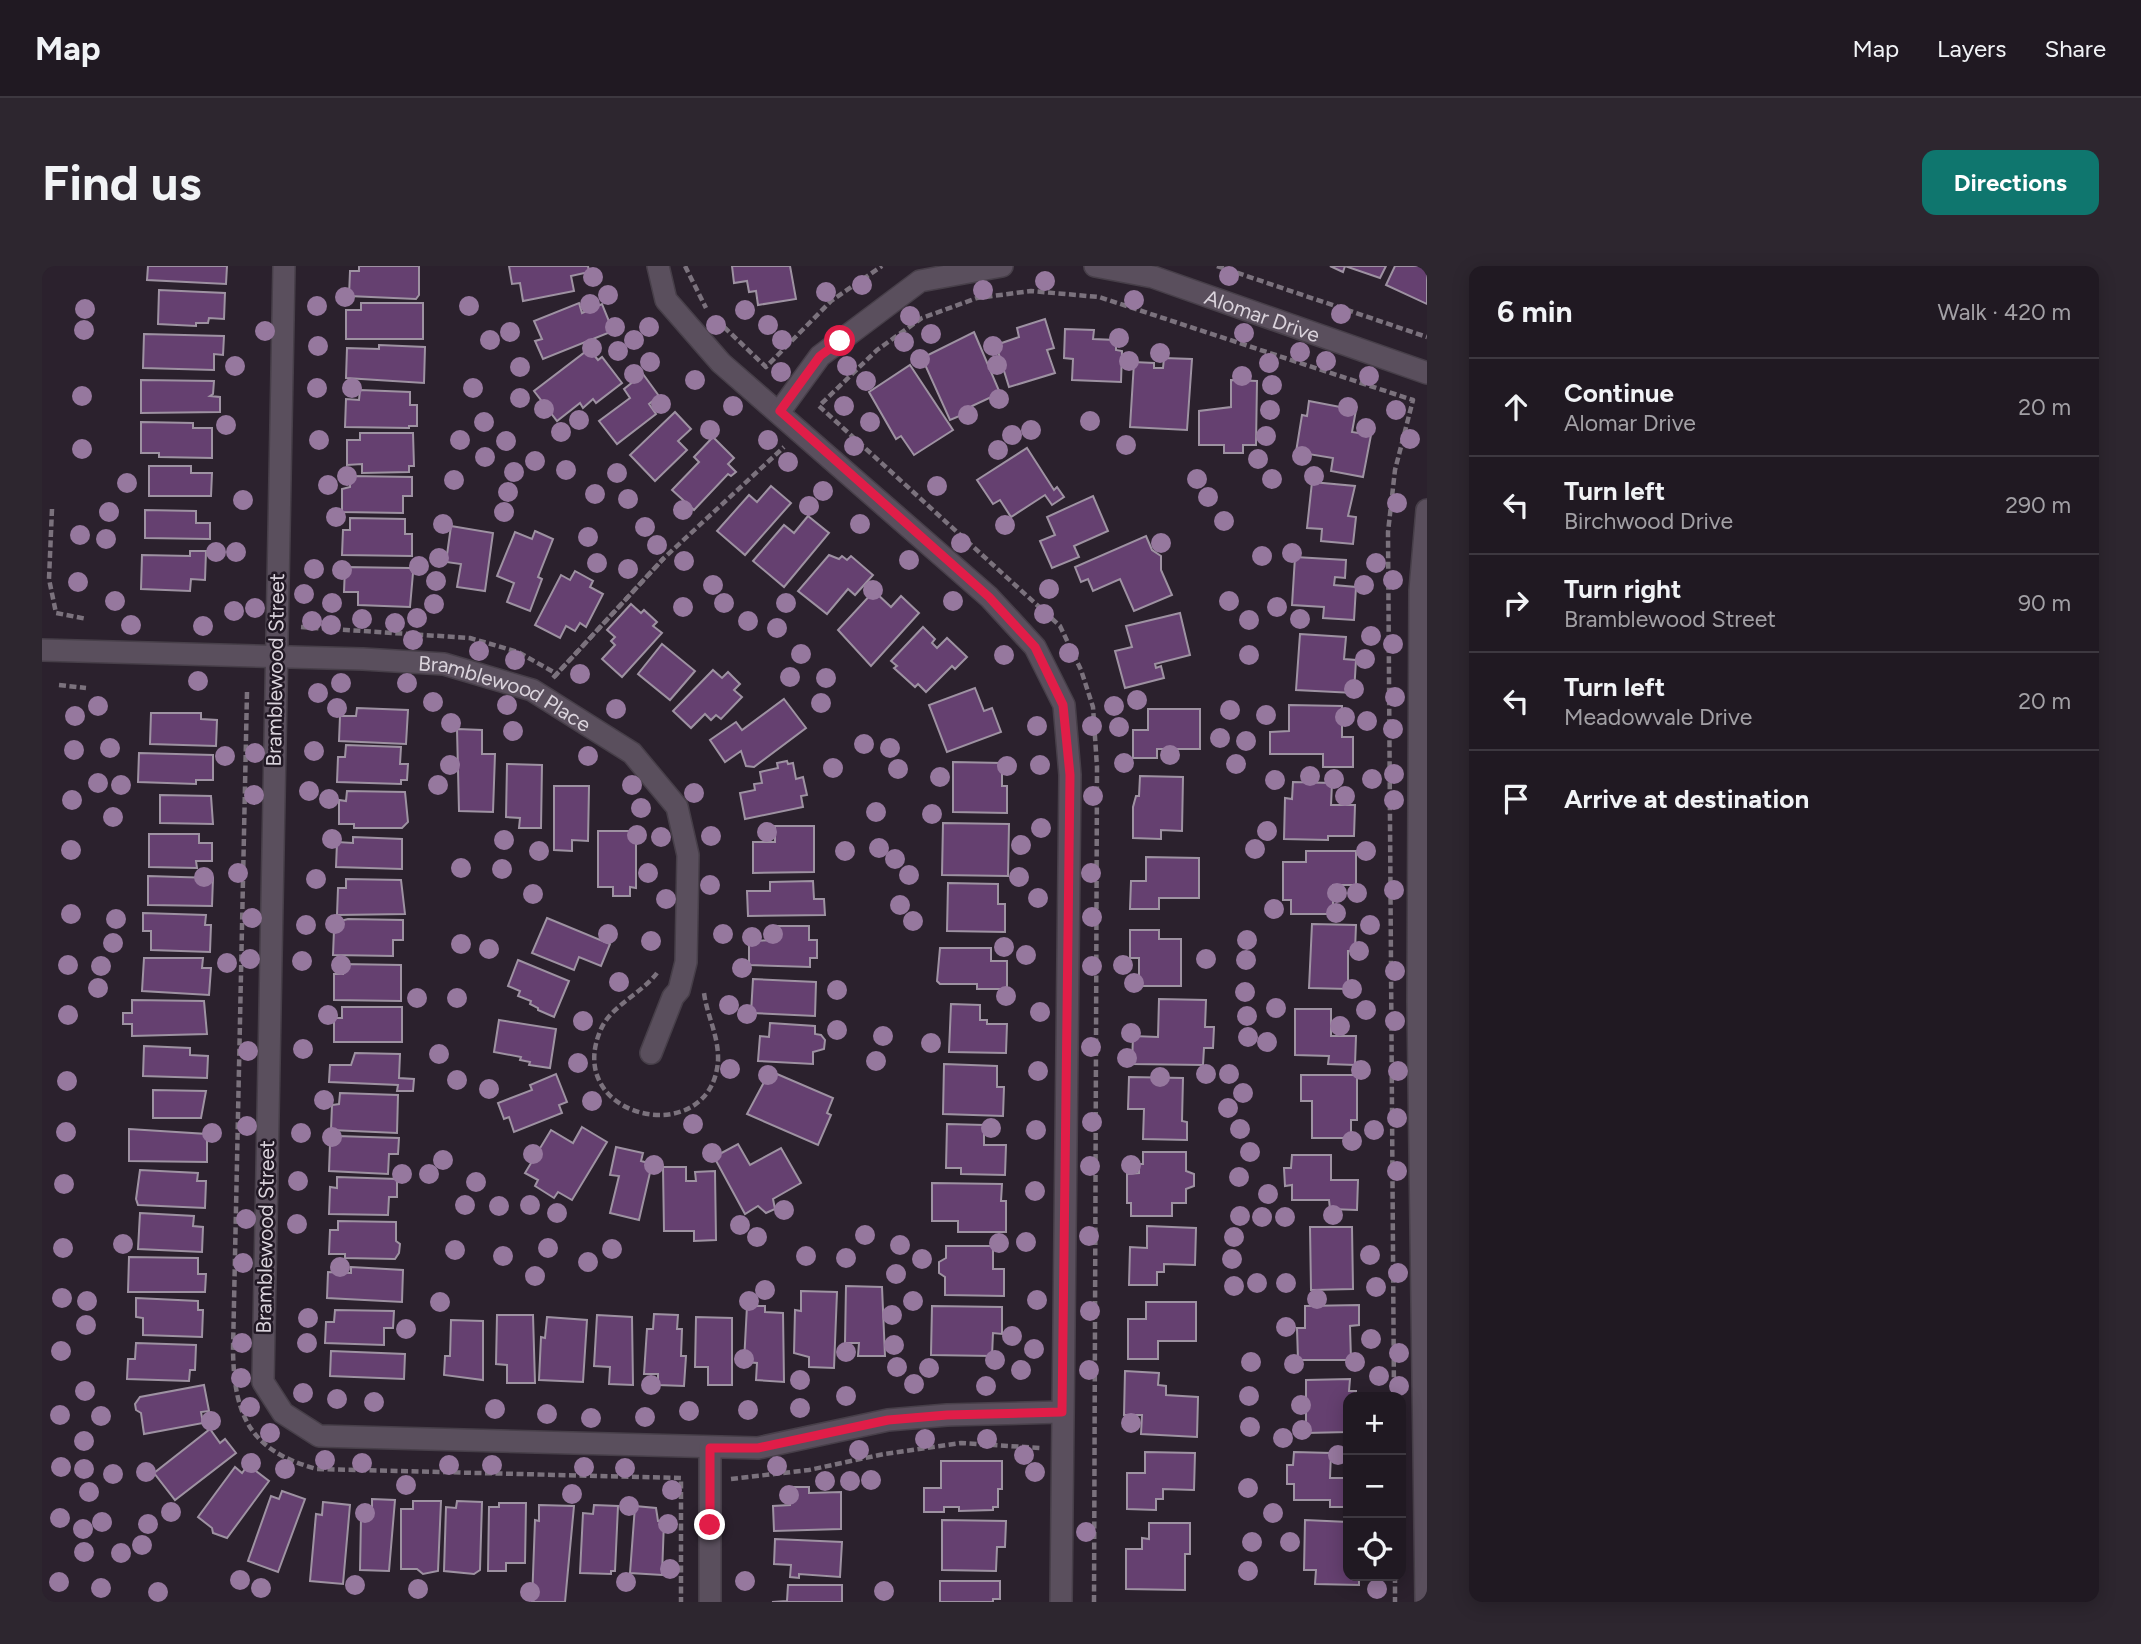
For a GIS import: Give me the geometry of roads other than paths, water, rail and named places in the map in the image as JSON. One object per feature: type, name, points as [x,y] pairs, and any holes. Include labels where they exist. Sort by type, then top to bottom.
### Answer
[{"type":"street","name":"Bramblewood Street","points":[[284,266],[263,1382],[283,1413],[319,1436],[758,1448],[888,1420],[947,1415],[1062,1412]]},
{"type":"street","points":[[658,266],[666,300],[720,363],[780,411],[989,597],[1035,647],[1063,705],[1070,775],[1061,1602]]},
{"type":"street","points":[[780,411],[820,356],[920,281],[1002,266]]},
{"type":"street","name":"Alomar Drive","points":[[1095,266],[1153,277],[1427,373]]},
{"type":"street","points":[[1426,1602],[1420,590],[1427,510]]},
{"type":"street","name":"Bramblewood Place","points":[[42,650],[275,656],[444,664],[532,690],[632,753],[677,807],[688,855],[686,962],[679,990],[673,997],[651,1053]]},
{"type":"street","points":[[710,1448],[710,1602]]}]
